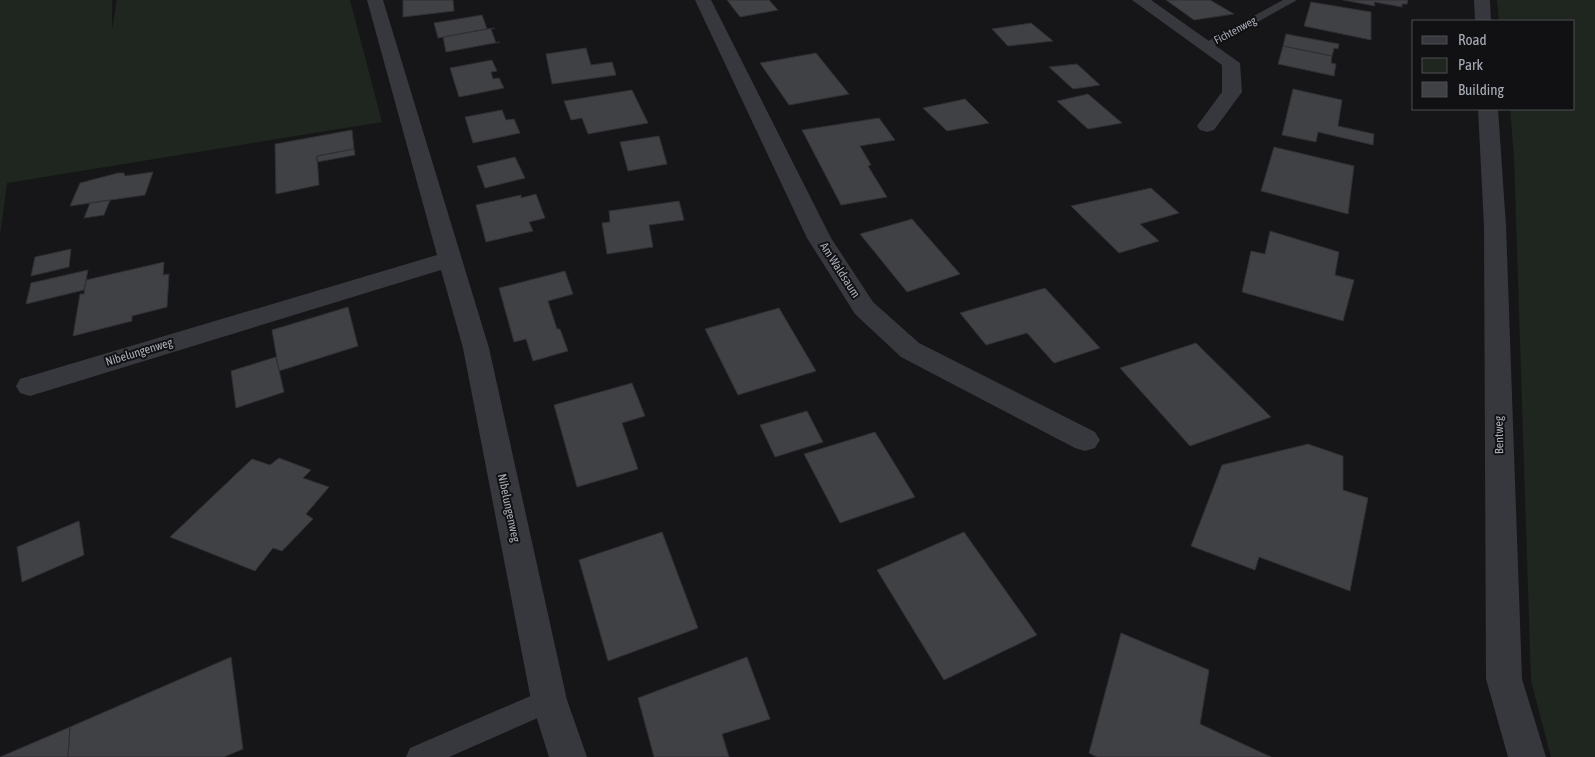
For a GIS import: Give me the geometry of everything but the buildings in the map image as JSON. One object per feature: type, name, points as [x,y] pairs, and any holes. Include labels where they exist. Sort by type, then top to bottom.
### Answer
[{"type":"street","name":"Nibelungenweg","points":[[375,0],[476,348],[549,700],[568,757]]},
{"type":"street","name":"Am Waldsaum","points":[[703,0],[819,238],[864,308],[910,350],[1085,440]]},
{"type":"street","name":"Fichtenweg","points":[[1140,0],[1231,63],[1232,92],[1207,126]]},
{"type":"street","points":[[1482,0],[1483,20]]},
{"type":"street","name":"Bentweg","points":[[1488,110],[1495,226],[1504,678],[1527,757]]},
{"type":"street","name":"Nibelungenweg","points":[[30,386],[450,259]]},
{"type":"lane","name":"Fichtenweg","points":[[1205,46],[1292,0]]},
{"type":"lane","points":[[419,757],[549,700]]},
{"type":"green space","points":[[0,0],[112,0],[112,29],[117,0],[350,0],[382,122],[7,183],[0,236]]},
{"type":"green space","points":[[1497,0],[1595,0],[1595,757],[1551,757],[1531,681],[1514,157],[1510,110],[1575,110],[1575,20],[1499,20]]}]
